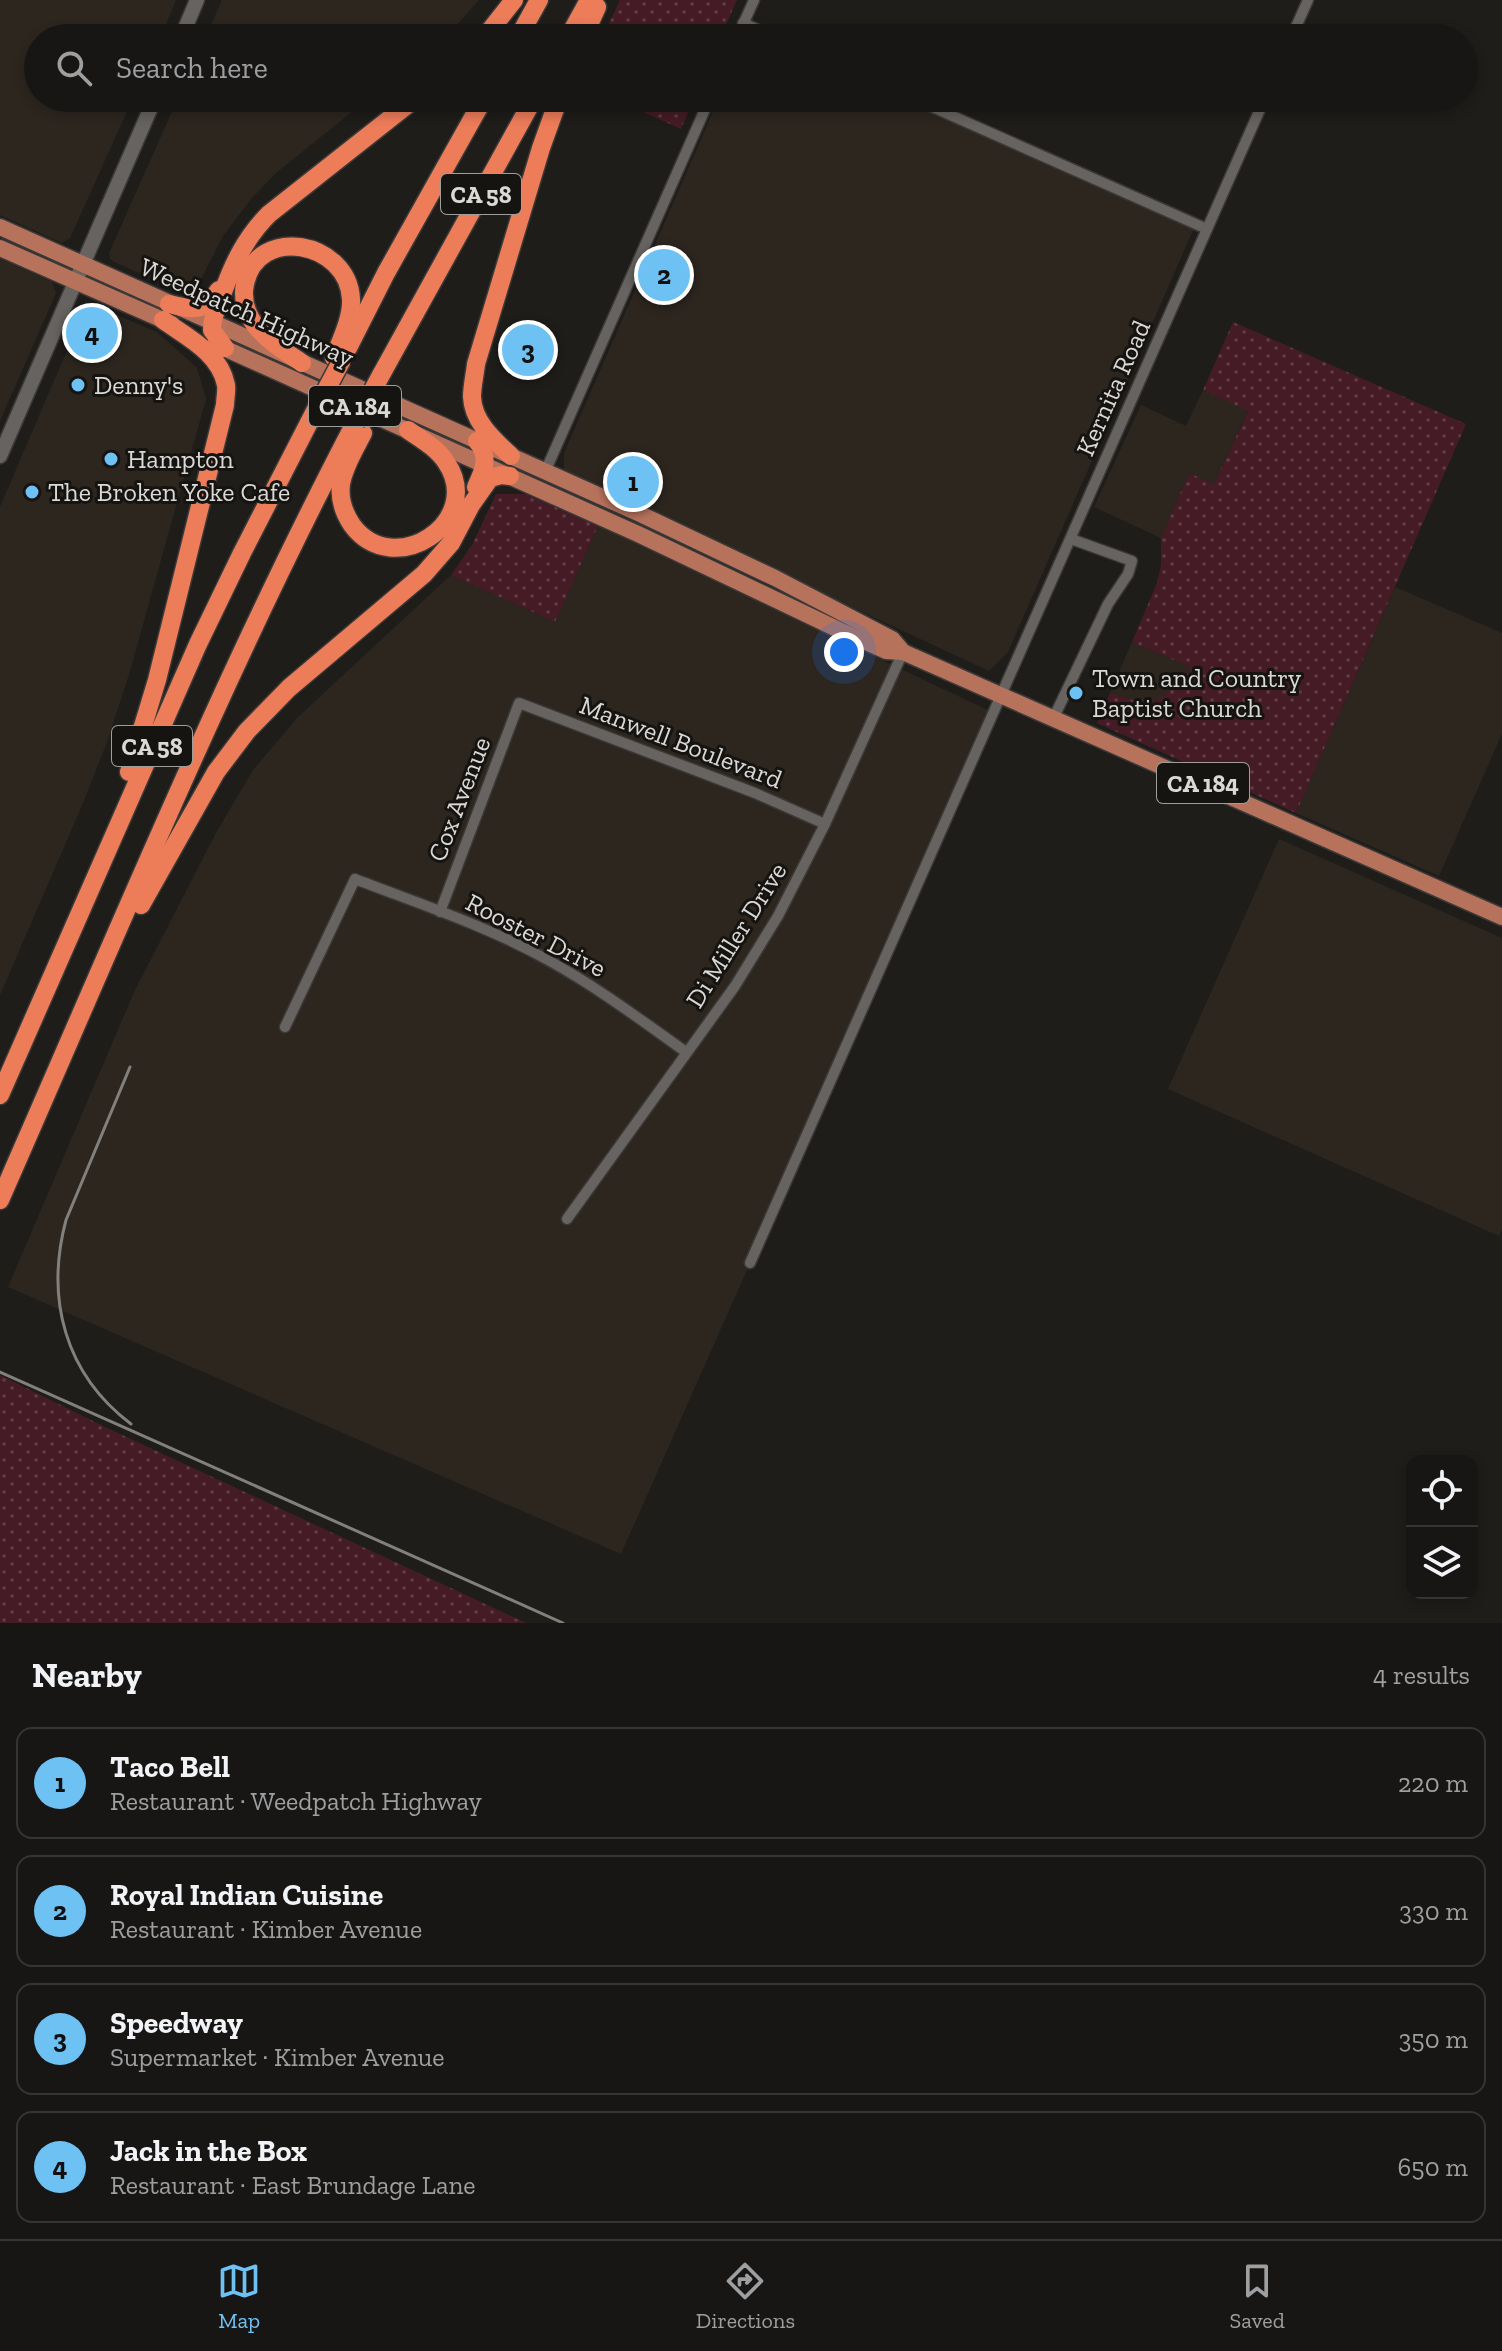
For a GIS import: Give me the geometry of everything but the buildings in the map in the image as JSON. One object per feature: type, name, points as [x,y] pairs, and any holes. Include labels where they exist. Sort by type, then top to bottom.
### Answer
[{"type":"highway","points":[[495,24],[514,0]]},
{"type":"highway","points":[[526,24],[539,0]]},
{"type":"highway","points":[[576,24],[589,0]]},
{"type":"highway","points":[[589,24],[600,0]]},
{"type":"highway","points":[[225,348],[214,336],[212,323],[226,281],[254,229],[398,112]]},
{"type":"highway","name":"CA 58","points":[[0,1095],[198,644],[242,553],[318,405],[338,359],[476,112]]},
{"type":"highway","name":"CA 58","points":[[0,1200],[233,671],[321,488],[360,425],[427,290],[526,112]]},
{"type":"highway","points":[[511,456],[487,433],[476,415],[473,385],[476,364],[554,112]]},
{"type":"highway","points":[[302,363],[259,330],[245,303],[245,287],[255,262],[285,247],[297,246],[318,251],[335,264],[347,282],[350,311],[338,359]]},
{"type":"highway","points":[[166,312],[202,308],[226,281]]},
{"type":"highway","points":[[38,1010],[107,832],[145,722],[225,405],[226,385],[218,365],[166,312]]},
{"type":"highway","points":[[360,425],[342,480],[342,503],[350,523],[365,538],[396,548],[418,545],[437,533],[450,516],[455,494],[455,482],[447,463],[408,430]]},
{"type":"highway","points":[[471,505],[485,464],[485,454],[477,441]]},
{"type":"highway","points":[[112,947],[137,913],[216,772],[247,731],[289,688],[424,574],[451,543],[471,505],[490,478],[510,476]]},
{"type":"main road","points":[[187,24],[197,0]]},
{"type":"main road","points":[[0,456],[149,112]]},
{"type":"main road","name":"Weedpatch Highway","points":[[0,227],[83,266],[225,348],[638,534],[886,651],[903,652],[1054,717],[1502,917]]},
{"type":"main road","name":"Weedpatch Highway","points":[[0,248],[76,282],[166,312],[212,323],[511,456],[775,578],[892,639],[903,652]]},
{"type":"street","points":[[743,23],[754,0]]},
{"type":"street","points":[[1297,24],[1308,0]]},
{"type":"street","points":[[545,472],[704,112]]},
{"type":"street","points":[[944,112],[1207,229]]},
{"type":"street","name":"Kernita Road","points":[[750,1263],[1259,112]]},
{"type":"street","points":[[1054,717],[1132,561],[1071,539]]},
{"type":"street","name":"Di Miller Drive","points":[[567,1219],[757,951],[798,880],[903,652]]},
{"type":"street","name":"Manwell Boulevard","points":[[519,703],[755,793],[825,824]]},
{"type":"street","name":"Cox Avenue","points":[[440,912],[519,703]]},
{"type":"street","name":"Rooster Drive","points":[[285,1027],[355,879],[511,941],[579,978],[686,1052]]},
{"type":"shaded area","points":[[0,0],[176,0],[166,24],[24,24],[24,112],[127,112],[70,238],[62,243],[0,215]]},
{"type":"shaded area","points":[[222,0],[479,0],[458,24],[211,24]]},
{"type":"shaded area","points":[[620,0],[737,0],[726,24],[609,24]]},
{"type":"shaded area","points":[[172,112],[352,112],[276,173],[251,199],[223,236],[201,279],[167,285],[114,262],[109,253]]},
{"type":"shaded area","points":[[643,112],[688,112],[681,129]]},
{"type":"shaded area","points":[[713,112],[958,112],[1198,219],[1008,652],[989,671],[564,473],[564,453]]},
{"type":"shaded area","points":[[0,259],[52,282],[56,293],[0,421]]},
{"type":"shaded area","points":[[93,305],[157,332],[197,368],[206,399],[130,671],[107,742],[0,995],[0,507],[62,362],[87,310]]},
{"type":"shaded area","points":[[1233,322],[1466,424],[1296,813],[1097,723],[1110,693],[1149,705],[1183,681],[1190,667],[1132,642],[1157,583],[1161,538],[1189,473],[1214,484],[1248,411],[1203,390]]},
{"type":"shaded area","points":[[1203,390],[1248,410],[1214,484],[1189,473],[1161,538],[1094,507],[1141,405],[1186,426]]},
{"type":"shaded area","points":[[496,494],[526,494],[598,526],[555,622],[451,575],[472,545]]},
{"type":"shaded area","points":[[598,526],[994,713],[621,1554],[8,1287],[135,990],[216,833],[253,770],[298,717],[451,575],[555,622]]},
{"type":"shaded area","points":[[1395,587],[1502,633],[1502,734],[1439,876],[1296,813]]},
{"type":"shaded area","points":[[1132,642],[1190,667],[1183,681],[1149,705],[1110,693]]},
{"type":"shaded area","points":[[1279,839],[1502,938],[1502,1229],[1499,1236],[1168,1089]]},
{"type":"shaded area","points":[[0,1375],[103,1426],[526,1623],[0,1623]]},
{"type":"railway","points":[[130,1067],[66,1220],[58,1278],[66,1333],[76,1358],[108,1404],[131,1424]]},
{"type":"railway","points":[[0,1372],[563,1623]]},
{"type":"place","name":"Royal Indian Cuisine","points":[[664,275]]},
{"type":"place","name":"Jack in the Box","points":[[92,333]]},
{"type":"place","name":"Speedway","points":[[528,350]]},
{"type":"place","name":"Denny's","points":[[78,385]]},
{"type":"place","name":"Hampton","points":[[111,459]]},
{"type":"place","name":"Taco Bell","points":[[633,482]]},
{"type":"place","name":"The Broken Yoke Cafe","points":[[32,492]]},
{"type":"place","name":"Town and Country Baptist Church","points":[[1076,693]]}]
